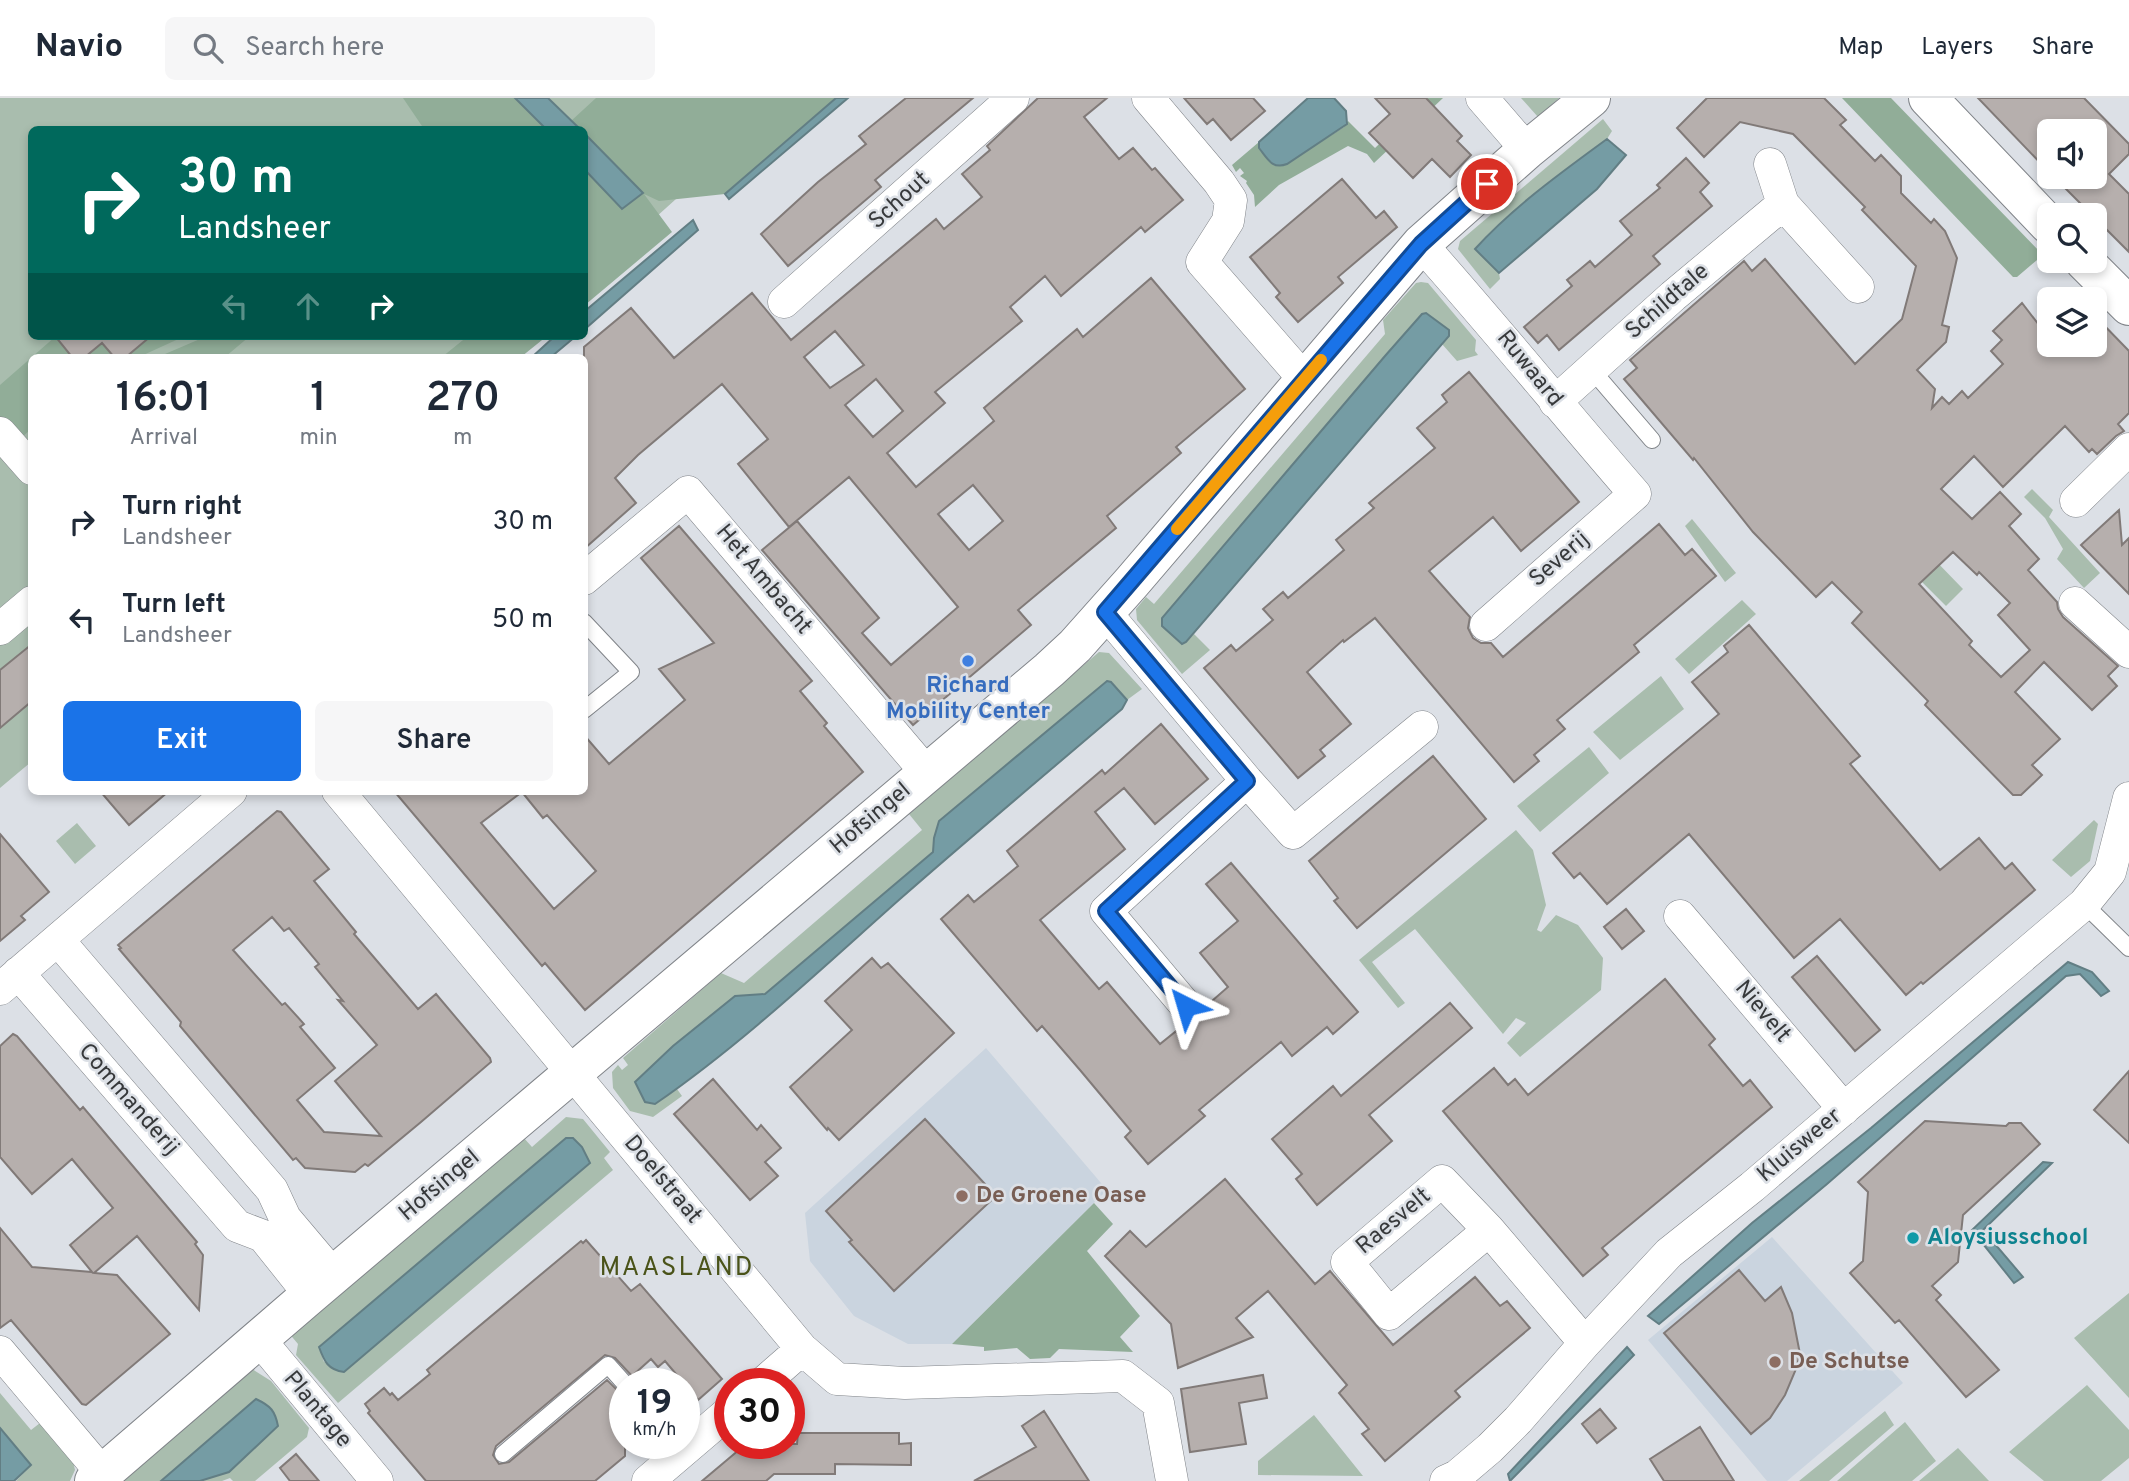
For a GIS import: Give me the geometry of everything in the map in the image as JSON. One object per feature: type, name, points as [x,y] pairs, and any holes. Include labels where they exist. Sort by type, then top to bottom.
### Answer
[{"type":"street","name":"Schout","points":[[784,302],[1013,98]]},
{"type":"street","points":[[1148,98],[1231,200],[1228,221],[1202,262],[1306,380]]},
{"type":"street","points":[[1482,98],[1527,150]]},
{"type":"street","name":"Hofsingel","points":[[99,1477],[1075,646],[1421,244],[1527,150],[1591,98]]},
{"type":"street","points":[[1928,98],[2037,212]]},
{"type":"street","points":[[1770,164],[1783,204],[1858,287]]},
{"type":"street","name":"Schildtale","points":[[1555,402],[1673,296],[1783,204]]},
{"type":"street","name":"Ruwaard","points":[[1421,244],[1496,327],[1555,402],[1635,494]]},
{"type":"street","points":[[2096,273],[2129,306]]},
{"type":"street","points":[[0,433],[28,464]]},
{"type":"street","points":[[2076,501],[2129,449]]},
{"type":"street","name":"Het Ambacht","points":[[588,576],[688,492],[926,772]]},
{"type":"street","name":"Severij","points":[[1486,625],[1635,494]]},
{"type":"street","points":[[2075,603],[2129,652]]},
{"type":"street","points":[[0,629],[28,605]]},
{"type":"street","points":[[1105,612],[1293,833],[1423,727]]},
{"type":"street","points":[[1186,1006],[1106,911],[1247,781]]},
{"type":"street","name":"Commanderij","points":[[226,795],[9,981],[237,1226],[264,1236],[322,1286]]},
{"type":"street","name":"Doelstraat","points":[[341,795],[802,1349],[837,1379],[905,1383],[1123,1376],[1158,1403],[1172,1481]]},
{"type":"street","name":"Kluisweer","points":[[1446,1481],[1457,1476],[1518,1420],[1669,1253],[1844,1109],[2084,904],[2110,872],[2129,798]]},
{"type":"street","name":"Nievelt","points":[[1680,916],[1844,1109]]},
{"type":"street","points":[[58,940],[272,1190],[322,1286]]},
{"type":"street","points":[[237,1226],[252,1223],[265,1214],[272,1190]]},
{"type":"street","points":[[1489,1230],[1586,1343]]},
{"type":"street","name":"Plantage","points":[[259,1339],[377,1481]]},
{"type":"street","points":[[780,1368],[802,1349]]},
{"type":"street","points":[[0,1352],[99,1477]]},
{"type":"street","points":[[648,1481],[668,1459]]},
{"type":"lane","points":[[1592,370],[1652,440]]},
{"type":"lane","points":[[588,626],[631,672],[588,707]]},
{"type":"lane","points":[[2084,904],[2129,948]]},
{"type":"lane","points":[[503,1454],[608,1365],[611,1368]]},
{"type":"shaded area","name":"De Groene Oase","points":[[986,1048],[1107,1190],[952,1344],[908,1344],[854,1316],[810,1261],[805,1213]]},
{"type":"shaded area","name":"De Schutse","points":[[1772,1237],[1903,1383],[1787,1481],[1767,1481],[1648,1340]]},
{"type":"green space","points":[[0,98],[788,98],[588,278],[588,126],[28,126],[28,340],[518,340],[502,354],[28,354],[28,765],[0,788]]},
{"type":"green space","points":[[403,98],[515,98],[543,126],[422,126]]},
{"type":"green space","points":[[596,98],[836,98],[725,194],[659,201],[644,194],[672,232],[588,302],[588,173],[622,209],[642,193],[588,137],[588,126],[577,126],[571,121]]},
{"type":"green space","points":[[1427,98],[1443,98],[1374,163],[1367,154],[1348,146],[1279,185],[1255,207],[1254,195],[1247,181],[1240,176],[1244,173],[1240,168],[1236,172],[1232,165],[1259,142],[1258,145],[1283,166],[1344,127],[1348,121],[1375,148]]},
{"type":"green space","points":[[1521,98],[1559,98],[1538,117]]},
{"type":"green space","points":[[1842,98],[1891,98],[2037,249],[2037,260],[2017,277],[2013,277]]},
{"type":"green space","points":[[1603,119],[1612,131],[1607,139],[1522,205],[1475,249],[1499,273],[1500,279],[1490,289],[1458,249],[1460,241]]},
{"type":"green space","points":[[1416,283],[1428,283],[1476,340],[1475,351],[1478,355],[1457,361],[1442,344],[1449,336],[1449,330],[1426,313],[1422,314],[1162,618],[1186,642],[1194,634],[1210,650],[1182,674],[1137,620],[1136,609],[1146,597],[1154,604],[1385,334],[1383,320]]},
{"type":"green space","points":[[51,340],[176,340],[146,354],[35,354]]},
{"type":"green space","points":[[198,340],[245,340],[229,354],[165,354]]},
{"type":"green space","points":[[463,340],[542,340],[525,354],[446,354]]},
{"type":"green space","points":[[28,360],[28,432],[19,440],[0,419],[0,385]]},
{"type":"green space","points":[[2032,489],[2053,510],[2049,517],[2100,573],[2084,588],[2057,559],[2063,549],[2045,518],[2024,497]]},
{"type":"green space","points":[[1692,519],[1736,573],[1725,582],[1685,526]]},
{"type":"green space","points":[[1932,557],[1963,589],[1946,606],[1914,574]]},
{"type":"green space","points":[[1742,600],[1756,614],[1689,674],[1675,659]]},
{"type":"green space","points":[[1099,652],[1109,653],[1142,689],[1127,700],[1112,682],[934,838],[934,852],[765,994],[735,996],[635,1082],[645,1102],[655,1104],[677,1089],[682,1096],[653,1117],[630,1111],[613,1088],[612,1072],[618,1065],[622,1070],[628,1065],[623,1058],[721,973],[744,983],[922,830],[909,814]]},
{"type":"green space","points":[[1661,676],[1684,709],[1620,760],[1593,732]]},
{"type":"green space","points":[[1589,747],[1609,773],[1540,832],[1517,806]]},
{"type":"green space","points":[[2094,820],[2098,824],[2090,861],[2071,877],[2052,860]]},
{"type":"green space","points":[[77,823],[96,846],[75,864],[56,841]]},
{"type":"green space","points":[[1516,830],[1533,850],[1546,905],[1537,930],[1541,932],[1556,915],[1578,925],[1603,958],[1601,990],[1520,1057],[1507,1043],[1526,1023],[1516,1018],[1503,1034],[1415,929],[1372,962],[1405,1003],[1398,1008],[1359,960]]},
{"type":"green space","points":[[566,1117],[583,1119],[610,1152],[604,1158],[613,1170],[338,1403],[296,1355],[298,1344],[288,1332],[523,1137],[532,1147]],"holes":[[[566,1138],[574,1138],[589,1163],[425,1301],[324,1362],[319,1347]]]},
{"type":"green space","points":[[1094,1203],[1113,1224],[1087,1251],[1140,1316],[1120,1337],[1133,1352],[1059,1349],[1050,1358],[1030,1359],[1017,1348],[984,1351],[984,1347],[952,1344]]},
{"type":"green space","points":[[2129,1293],[2129,1398],[2074,1338]]},
{"type":"green space","points":[[249,1367],[271,1381],[309,1428],[307,1437],[255,1481],[233,1481],[230,1478],[222,1481],[200,1481],[230,1472],[256,1399],[161,1481],[110,1481]]},
{"type":"green space","points":[[2087,1385],[2129,1430],[2129,1458],[2101,1481],[2044,1481],[2009,1452]]},
{"type":"green space","points":[[0,1393],[31,1430],[40,1423],[72,1457],[75,1470],[70,1481],[16,1481],[31,1465],[0,1428]]},
{"type":"green space","points":[[1885,1411],[1894,1425],[1829,1481],[1799,1481]]},
{"type":"green space","points":[[1314,1415],[1363,1476],[1258,1475],[1258,1461]]},
{"type":"green space","points":[[1905,1422],[1936,1461],[1912,1481],[1837,1481]]},
{"type":"green space","points":[[1958,1448],[1989,1481],[1919,1481]]},
{"type":"water","points":[[515,98],[548,98],[577,126],[543,126]]},
{"type":"water","points":[[836,98],[848,98],[729,199],[725,194]]},
{"type":"water","points":[[1308,98],[1334,98],[1346,111],[1347,124],[1287,164],[1274,164],[1259,148],[1259,142]]},
{"type":"water","points":[[588,137],[643,193],[622,209],[588,173]]},
{"type":"water","points":[[1607,139],[1626,155],[1597,189],[1499,273],[1475,249],[1522,204]]},
{"type":"water","points":[[693,220],[698,230],[588,326],[588,308]]},
{"type":"water","points":[[1426,313],[1449,330],[1449,336],[1182,644],[1162,626],[1162,618],[1385,356],[1422,314]]},
{"type":"water","points":[[551,340],[571,340],[555,354],[535,354]]},
{"type":"water","points":[[1107,681],[1127,700],[1122,709],[719,1057],[655,1104],[645,1102],[635,1082],[673,1046],[735,996],[765,994],[933,852],[939,821]]},
{"type":"water","points":[[2068,962],[2092,972],[2109,991],[2101,996],[2080,974],[2066,976],[1827,1184],[1659,1324],[1648,1316],[1752,1223],[1871,1128]]},
{"type":"water","points":[[566,1138],[573,1138],[582,1147],[590,1163],[344,1372],[327,1364],[319,1347]]},
{"type":"water","points":[[2043,1162],[2052,1163],[1983,1230],[2023,1277],[2014,1283],[1972,1230]]},
{"type":"water","points":[[1627,1347],[1634,1355],[1510,1481],[1508,1474]]},
{"type":"water","points":[[256,1399],[272,1410],[278,1426],[229,1472],[200,1481],[161,1481]]},
{"type":"water","points":[[0,1428],[31,1465],[14,1481],[0,1481]]},
{"type":"building","points":[[906,98],[973,98],[875,180],[881,187],[788,266],[761,234],[818,182],[866,144],[859,136]]},
{"type":"building","points":[[1038,98],[1107,98],[1084,117],[1119,159],[1133,148],[1183,200],[1145,232],[1141,227],[1061,296],[1045,276],[1010,307],[1022,321],[935,392],[945,403],[887,453],[916,487],[994,421],[984,408],[1077,329],[1083,337],[1151,278],[1245,389],[1176,447],[1181,453],[1107,516],[1116,528],[1018,610],[1031,625],[913,725],[762,550],[797,521],[879,618],[862,633],[891,665],[958,607],[849,477],[789,527],[738,464],[768,439],[722,384],[615,478],[636,503],[588,545],[588,354],[584,354],[584,347],[631,308],[674,358],[752,293],[791,340],[936,219],[944,229],[982,197],[962,174],[990,150],[987,146]],"holes":[[[835,331],[864,365],[830,388],[804,357]],[[876,379],[903,411],[873,437],[845,405]],[[973,485],[1003,521],[969,550],[938,514]]]},
{"type":"building","points":[[1184,98],[1253,98],[1265,111],[1231,140],[1213,119],[1207,124]]},
{"type":"building","points":[[1375,98],[1426,98],[1462,136],[1457,141],[1471,155],[1450,177],[1432,159],[1413,178],[1369,133],[1390,114]]},
{"type":"building","points":[[1707,98],[1824,98],[1846,120],[1840,125],[1875,161],[1881,155],[1901,176],[1901,193],[1931,223],[1934,219],[1945,231],[1957,258],[1942,325],[1949,327],[1946,342],[1917,370],[1935,389],[1932,408],[1942,397],[1949,404],[1962,391],[1968,398],[2003,364],[1991,351],[2002,340],[1993,331],[2022,303],[2037,322],[2037,357],[2107,357],[2107,328],[2129,351],[2129,413],[2118,424],[2124,431],[2097,454],[2092,449],[2089,452],[2065,426],[2003,487],[1974,456],[1941,489],[1972,519],[2000,492],[2021,514],[2009,526],[2039,559],[2028,570],[2057,602],[2063,617],[2118,666],[2108,676],[2117,686],[2092,710],[2044,662],[2015,692],[2060,739],[2032,765],[2042,775],[2021,795],[2013,795],[1925,705],[1928,701],[1852,623],[1862,612],[1832,582],[1816,597],[1753,532],[1694,458],[1693,460],[1624,379],[1637,368],[1630,360],[1744,261],[1752,271],[1765,259],[1855,364],[1902,319],[1916,266],[1862,210],[1865,207],[1793,134],[1740,122],[1704,157],[1677,128]],"holes":[[[1953,552],[1977,575],[1979,572],[2010,603],[1998,615],[2030,650],[2001,677],[1969,645],[1972,641],[1919,584]]]},
{"type":"building","points":[[1978,98],[2084,98],[2105,119],[2037,119],[2037,159]]},
{"type":"building","points":[[2107,122],[2129,144],[2129,154],[2109,174],[2129,194],[2129,252],[2107,230],[2107,203],[2080,203],[2066,189],[2107,189]]},
{"type":"building","points":[[1686,158],[1709,183],[1700,192],[1712,206],[1653,256],[1660,264],[1559,350],[1547,335],[1538,343],[1524,327],[1572,286],[1567,280],[1590,261],[1595,267],[1632,235],[1620,221],[1660,188],[1657,185]]},
{"type":"building","points":[[1342,179],[1376,218],[1384,211],[1397,227],[1338,277],[1343,283],[1298,322],[1276,297],[1280,293],[1250,257]]},
{"type":"building","points":[[58,340],[146,340],[130,354],[111,354],[102,343],[89,354],[70,354]]},
{"type":"building","points":[[1469,372],[1579,502],[1521,551],[1493,517],[1429,571],[1470,617],[1468,628],[1473,638],[1481,643],[1491,643],[1503,657],[1659,524],[1685,555],[1692,549],[1716,576],[1634,645],[1639,652],[1557,720],[1565,729],[1534,755],[1539,761],[1514,782],[1375,618],[1344,642],[1343,640],[1307,672],[1351,724],[1320,750],[1325,756],[1298,778],[1204,668],[1231,645],[1236,651],[1273,620],[1263,609],[1283,592],[1288,598],[1344,550],[1336,540],[1374,508],[1369,503],[1435,448],[1417,428],[1447,402],[1442,395]]},
{"type":"building","points":[[2119,510],[2122,545],[2129,538],[2129,594],[2081,545]]},
{"type":"building","points":[[679,526],[812,681],[800,691],[827,723],[824,726],[863,772],[585,1010],[545,963],[542,966],[397,795],[518,795],[481,823],[554,909],[596,871],[547,815],[543,818],[524,795],[588,795],[588,740],[609,764],[685,700],[659,669],[714,643],[641,558]]},
{"type":"building","points":[[1749,625],[1860,756],[1850,764],[1940,870],[1979,838],[2005,869],[2012,863],[2035,890],[1923,984],[1921,982],[1906,995],[1840,919],[1794,958],[1689,834],[1607,904],[1580,873],[1574,878],[1553,853],[1719,714],[1692,682],[1728,652],[1724,646]]},
{"type":"building","points":[[28,647],[28,704],[0,728],[0,670]]},
{"type":"building","points":[[1161,724],[1208,779],[1155,824],[1124,788],[1095,812],[1125,849],[1040,920],[1099,989],[1107,982],[1160,1044],[1185,1024],[1197,1020],[1204,1008],[1228,987],[1200,953],[1238,921],[1206,884],[1231,863],[1358,1012],[1333,1034],[1327,1027],[1292,1056],[1281,1042],[1199,1110],[1205,1116],[1148,1164],[1125,1137],[1131,1131],[1080,1070],[1042,1026],[1037,1031],[941,919],[968,895],[974,902],[1018,866],[1007,851],[1102,770],[1105,774]]},
{"type":"building","points":[[1433,756],[1486,819],[1357,928],[1334,901],[1338,898],[1309,861]]},
{"type":"building","points":[[103,795],[164,795],[129,825]]},
{"type":"building","points":[[277,811],[281,812],[329,869],[314,881],[356,932],[354,934],[418,1009],[436,994],[491,1062],[368,1166],[365,1164],[355,1172],[305,1168],[296,1158],[293,1160],[180,1026],[181,1022],[118,945]],"holes":[[[272,917],[284,931],[289,928],[319,964],[315,967],[343,1001],[338,1000],[377,1045],[335,1081],[381,1136],[324,1132],[297,1100],[335,1068],[300,1027],[304,1024],[285,1003],[282,1005],[233,950]]]},
{"type":"building","points":[[0,834],[49,892],[21,916],[25,920],[0,941]]},
{"type":"building","points":[[1626,909],[1644,931],[1622,949],[1604,927]]},
{"type":"building","points":[[1817,956],[1880,1030],[1855,1051],[1792,977]]},
{"type":"building","points":[[872,958],[881,968],[888,963],[954,1033],[839,1140],[790,1087],[852,1030],[825,1001]]},
{"type":"building","points":[[1665,979],[1715,1039],[1709,1045],[1743,1086],[1750,1080],[1772,1107],[1602,1248],[1608,1255],[1583,1276],[1443,1111],[1494,1068],[1508,1085],[1515,1079],[1528,1095]]},
{"type":"building","points":[[1450,1003],[1472,1028],[1369,1115],[1392,1141],[1317,1205],[1296,1179],[1302,1174],[1272,1139],[1333,1086],[1341,1096]]},
{"type":"building","points":[[13,1034],[80,1110],[83,1107],[197,1242],[195,1244],[203,1255],[199,1310],[137,1236],[94,1273],[117,1275],[170,1334],[86,1405],[82,1404],[11,1320],[0,1328],[0,1228],[32,1267],[92,1272],[70,1245],[113,1208],[72,1159],[32,1194],[0,1157],[0,1046]]},
{"type":"building","points":[[2129,1071],[2129,1143],[2094,1110]]},
{"type":"building","points":[[713,1079],[757,1130],[761,1125],[781,1148],[765,1162],[778,1176],[750,1200],[674,1114]]},
{"type":"building","points":[[925,1119],[996,1196],[894,1291],[849,1242],[852,1240],[826,1211]]},
{"type":"building","name":"Aloysiusschool","points":[[1925,1121],[2006,1126],[2009,1123],[2021,1123],[2040,1144],[1963,1215],[1958,1262],[1932,1286],[1941,1295],[1936,1300],[1999,1370],[1966,1397],[1899,1320],[1895,1323],[1850,1273],[1863,1261],[1868,1192],[1858,1182]]},
{"type":"building","points":[[1225,1179],[1315,1284],[1330,1271],[1393,1345],[1475,1277],[1500,1306],[1507,1301],[1530,1328],[1455,1391],[1460,1397],[1385,1461],[1362,1434],[1369,1429],[1339,1393],[1347,1385],[1268,1291],[1236,1318],[1253,1337],[1178,1368],[1171,1324],[1105,1256],[1130,1231],[1146,1247]]},
{"type":"building","points":[[586,1240],[631,1291],[640,1284],[714,1370],[714,1386],[700,1398],[700,1368],[671,1368],[665,1361],[658,1367],[651,1359],[641,1368],[624,1368],[615,1358],[605,1355],[496,1446],[493,1455],[499,1464],[509,1462],[607,1380],[609,1459],[621,1459],[595,1481],[426,1481],[368,1413],[370,1411],[365,1404],[384,1388],[398,1400],[430,1374],[427,1370],[581,1241],[583,1243]]},
{"type":"building","points":[[1739,1270],[1765,1301],[1781,1287],[1792,1313],[1800,1354],[1785,1395],[1770,1418],[1751,1434],[1664,1333]]},
{"type":"building","points":[[1263,1375],[1267,1398],[1239,1403],[1246,1444],[1190,1452],[1181,1389]]},
{"type":"building","points":[[1600,1409],[1616,1428],[1597,1443],[1582,1424]]},
{"type":"building","points":[[1044,1411],[1089,1481],[974,1481],[1036,1447],[1022,1426]]},
{"type":"building","points":[[1700,1427],[1734,1481],[1664,1481],[1650,1459]]},
{"type":"building","points":[[805,1433],[899,1433],[899,1444],[911,1443],[911,1465],[835,1464],[835,1474],[774,1474],[766,1481],[702,1481],[728,1459],[805,1459]]},
{"type":"building","points":[[296,1454],[319,1481],[290,1481],[280,1468]]},
{"type":"slow traffic","points":[[1177,529],[1321,360]]},
{"type":"place","name":"Richard Mobility Center","points":[[968,661]]},
{"type":"place","name":"De Groene Oase","points":[[962,1196]]},
{"type":"place","name":"Aloysiusschool","points":[[1913,1238]]},
{"type":"place","name":"De Schutse","points":[[1775,1362]]},
{"type":"district","name":"MAASLAND","points":[[677,1268]]},
{"type":"route","points":[[1186,1006],[1106,911],[1247,781],[1105,612],[1421,244],[1487,184]]}]
